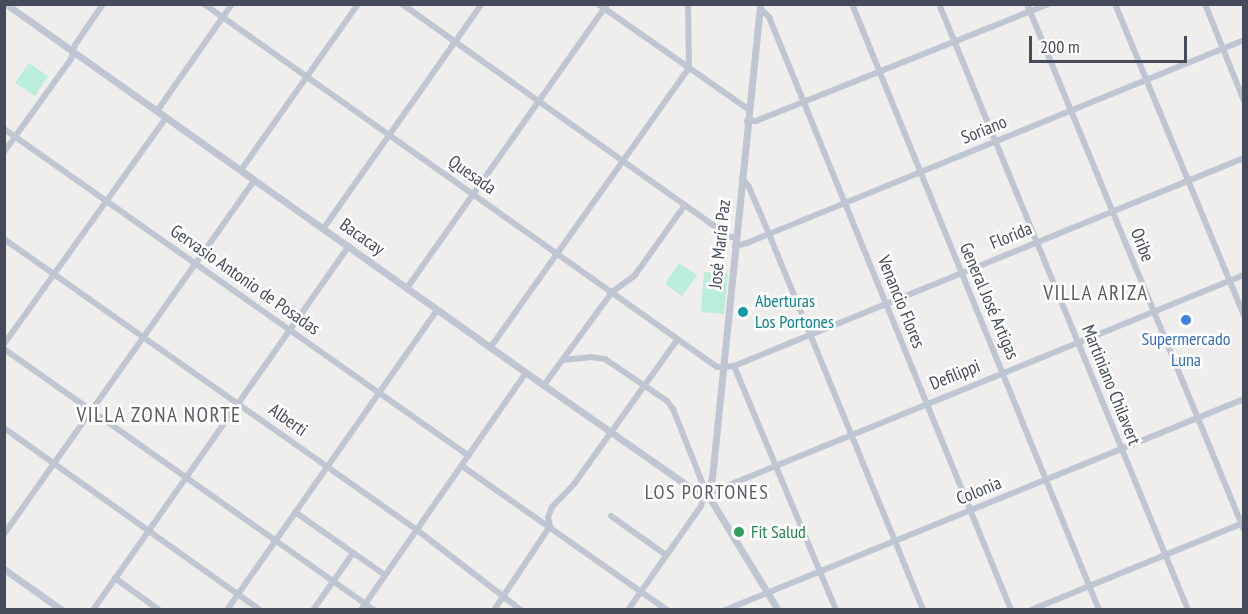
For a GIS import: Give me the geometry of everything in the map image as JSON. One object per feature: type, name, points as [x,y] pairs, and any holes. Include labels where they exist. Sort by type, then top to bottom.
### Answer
[{"type":"street","name":"Bacacay","points":[[6,4],[490,348],[611,432],[706,492]]},
{"type":"street","points":[[4,152],[103,4]]},
{"type":"street","name":"Quesada","points":[[204,4],[713,366],[723,367]]},
{"type":"street","points":[[157,111],[231,4]]},
{"type":"street","points":[[241,170],[357,4]]},
{"type":"street","points":[[402,4],[735,242]]},
{"type":"street","points":[[323,229],[482,4]]},
{"type":"street","points":[[490,348],[688,68],[688,4]]},
{"type":"street","name":"General José Artigas","points":[[852,4],[1099,609]]},
{"type":"street","name":"Martiniano Chilavert","points":[[939,4],[1188,609]]},
{"type":"street","name":"Oribe","points":[[1027,4],[1243,525]]},
{"type":"street","points":[[747,121],[756,121],[1048,4]]},
{"type":"street","points":[[1115,4],[1244,315]]},
{"type":"street","points":[[1205,4],[1244,101]]},
{"type":"street","points":[[407,288],[474,195],[603,6],[688,68],[748,108]]},
{"type":"street","name":"Venancio Flores","points":[[760,6],[769,17],[1011,609]]},
{"type":"street","name":"José María Paz","points":[[706,492],[712,478],[760,6]]},
{"type":"street","name":"Soriano","points":[[735,242],[769,234],[1244,40]]},
{"type":"street","points":[[4,344],[166,118]]},
{"type":"street","name":"Gervasio Antonio de Posadas","points":[[4,129],[469,456]]},
{"type":"street","name":"Florida","points":[[723,367],[734,366],[1244,158]]},
{"type":"street","points":[[742,177],[769,234],[923,609]]},
{"type":"street","points":[[4,534],[255,180]]},
{"type":"street","points":[[544,385],[612,292],[635,275],[685,205]]},
{"type":"street","name":"Alberti","points":[[4,239],[417,530],[521,609]]},
{"type":"street","points":[[93,609],[349,246]]},
{"type":"street","name":"Defilippi","points":[[706,492],[1244,275]]},
{"type":"street","points":[[227,609],[437,310]]},
{"type":"street","points":[[494,609],[550,526],[548,517],[552,507],[574,484],[678,339]]},
{"type":"street","points":[[4,349],[333,581],[363,606],[374,609]]},
{"type":"street","points":[[563,360],[605,358],[671,404],[706,492],[778,609]]},
{"type":"street","points":[[734,366],[836,609]]},
{"type":"street","points":[[363,606],[526,373]]},
{"type":"street","name":"Colonia","points":[[725,609],[1244,399]]},
{"type":"street","points":[[4,428],[260,609]]},
{"type":"street","points":[[462,466],[667,609]]},
{"type":"street","points":[[628,609],[701,506],[706,492]]},
{"type":"street","points":[[295,512],[385,575]]},
{"type":"street","points":[[611,516],[666,555]]},
{"type":"street","points":[[1031,609],[1243,525]]},
{"type":"street","points":[[313,609],[353,552]]},
{"type":"street","points":[[4,569],[62,609]]},
{"type":"street","points":[[115,578],[159,609]]},
{"type":"green space","points":[[29,63],[48,76],[35,96],[15,83]]},
{"type":"green space","points":[[679,263],[697,275],[682,296],[665,284]]},
{"type":"green space","points":[[704,272],[728,273],[724,314],[701,312]]},
{"type":"place","name":"Aberturas Los Portones","points":[[743,312]]},
{"type":"place","name":"Supermercado Luna","points":[[1186,320]]},
{"type":"place","name":"Fit Salud","points":[[739,532]]},
{"type":"district","name":"VILLA ARIZA","points":[[1096,293]]},
{"type":"district","name":"VILLA ZONA NORTE","points":[[159,415]]},
{"type":"district","name":"LOS PORTONES","points":[[707,492]]}]
